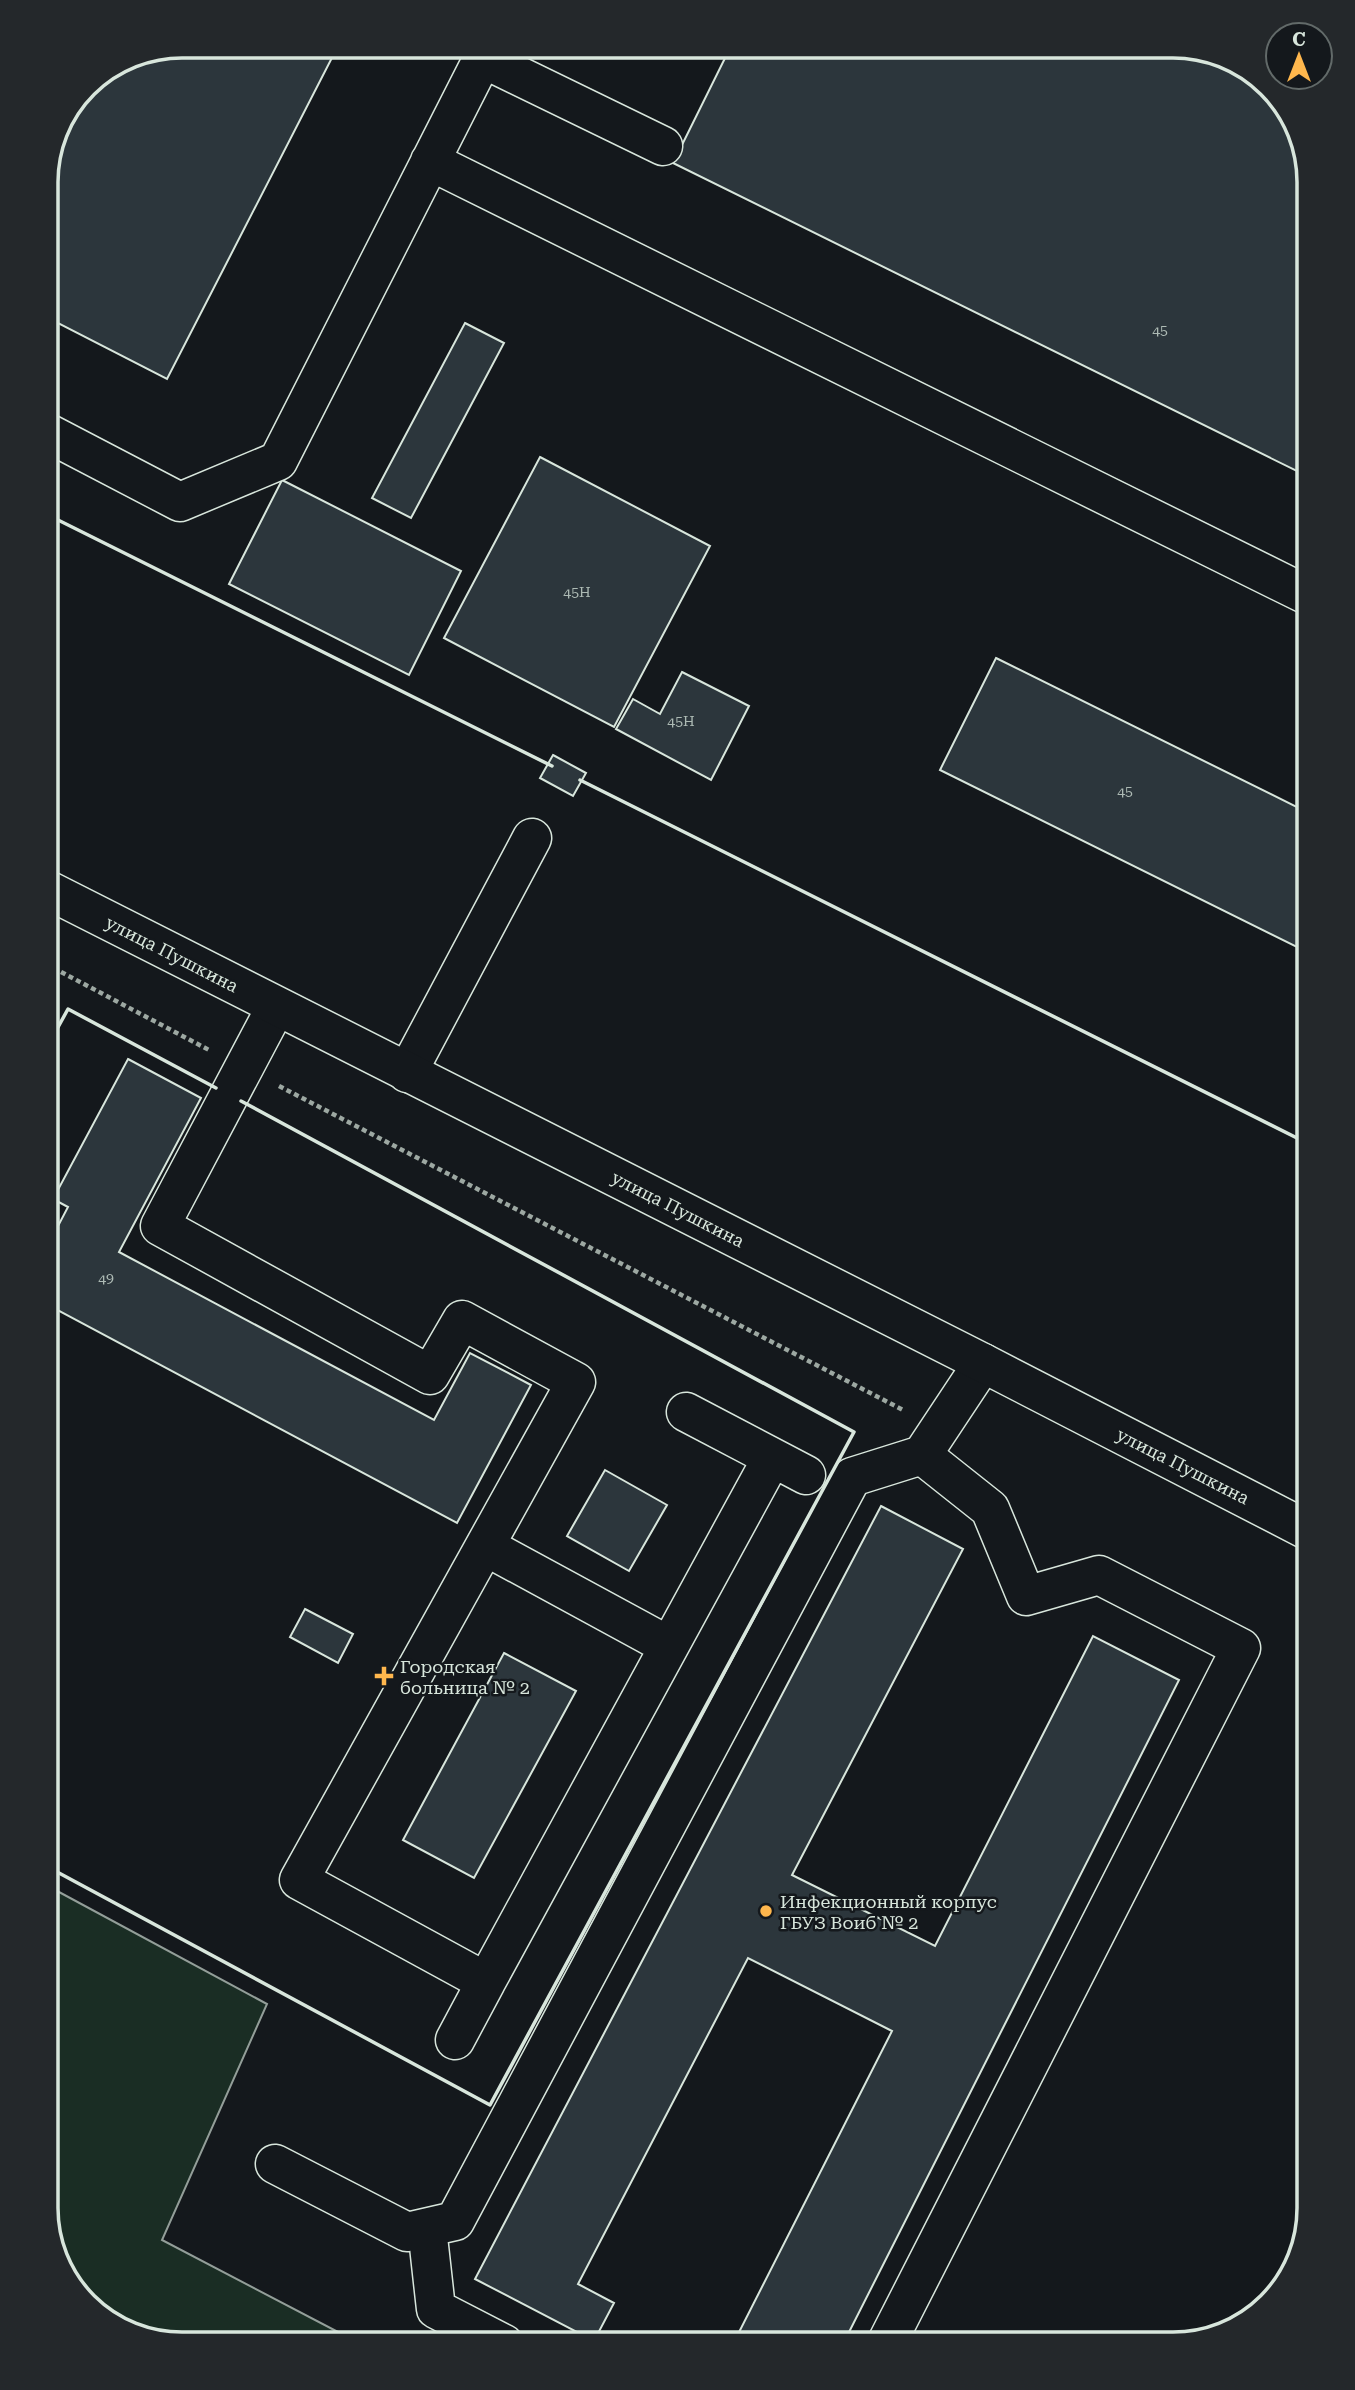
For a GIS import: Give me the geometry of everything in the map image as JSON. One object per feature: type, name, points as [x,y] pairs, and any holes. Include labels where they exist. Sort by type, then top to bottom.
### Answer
[{"type":"main road","points":[[58,438],[180,502],[278,461],[483,58]]},
{"type":"main road","points":[[497,58],[663,146]]},
{"type":"main road","points":[[430,161],[1297,590]]},
{"type":"main road","points":[[407,1073],[531,838]]},
{"type":"main road","name":"улица Пушкина","points":[[58,895],[1297,1524]]},
{"type":"main road","points":[[276,1007],[160,1226],[430,1375],[462,1320],[576,1382],[299,1880],[486,1982]]},
{"type":"main road","points":[[275,2164],[407,2232],[455,2221],[852,1477],[931,1442],[983,1363]]},
{"type":"main road","points":[[686,1412],[806,1475]]},
{"type":"main road","points":[[892,2332],[1241,1648],[1099,1576],[1026,1596],[990,1509],[931,1442]]},
{"type":"main road","points":[[455,2040],[772,1458]]},
{"type":"main road","points":[[485,1546],[669,1646]]},
{"type":"main road","points":[[427,2228],[436,2309],[481,2332]]},
{"type":"path","points":[[58,970],[243,1067],[931,1442]]},
{"type":"green space","points":[[58,1891],[267,2004],[162,2240],[338,2332],[158,2330],[142,2326],[113,2311],[89,2290],[79,2277],[64,2248],[58,2216]]},
{"type":"building","points":[[174,58],[332,58],[167,379],[58,323],[58,174],[64,142],[71,127],[83,106],[100,89],[120,74],[150,62]]},
{"type":"building","points":[[725,58],[1181,58],[1213,64],[1242,79],[1266,100],[1276,113],[1291,142],[1295,158],[1297,471],[673,163]]},
{"type":"building","points":[[465,323],[504,343],[411,518],[372,498]]},
{"type":"building","points":[[540,457],[710,546],[614,727],[444,638]]},
{"type":"building","points":[[282,480],[461,571],[409,675],[229,584]]},
{"type":"building","points":[[996,658],[1297,807],[1297,947],[940,770]]},
{"type":"building","points":[[682,672],[749,706],[711,780],[616,729],[633,699],[660,714]]},
{"type":"building","points":[[553,755],[586,773],[573,796],[540,778]]},
{"type":"building","points":[[128,1059],[201,1098],[119,1252],[434,1420],[470,1353],[531,1385],[457,1523],[58,1310],[58,1226],[68,1207],[58,1202],[58,1190]]},
{"type":"building","points":[[605,1470],[667,1505],[629,1571],[567,1536]]},
{"type":"building","name":"Инфекционный корпус ГБУЗ Воиб № 2","points":[[881,1506],[963,1549],[792,1875],[935,1946],[1093,1636],[1179,1680],[849,2332],[739,2332],[892,2031],[748,1958],[578,2284],[614,2303],[599,2332],[577,2332],[475,2279]]},
{"type":"building","points":[[305,1609],[353,1634],[338,1663],[290,1637]]},
{"type":"building","points":[[504,1653],[576,1691],[474,1878],[403,1840]]},
{"type":"wall","points":[[58,520],[552,766]]},
{"type":"wall","points":[[580,780],[1297,1138]]},
{"type":"wall","points":[[58,1027],[68,1009],[216,1088]]},
{"type":"wall","points":[[58,1872],[490,2105],[854,1432],[241,1101]]},
{"type":"place","name":"Городская больница № 2","points":[[384,1676]]},
{"type":"place","name":"Инфекционный корпус ГБУЗ Воиб № 2","points":[[766,1911]]}]
